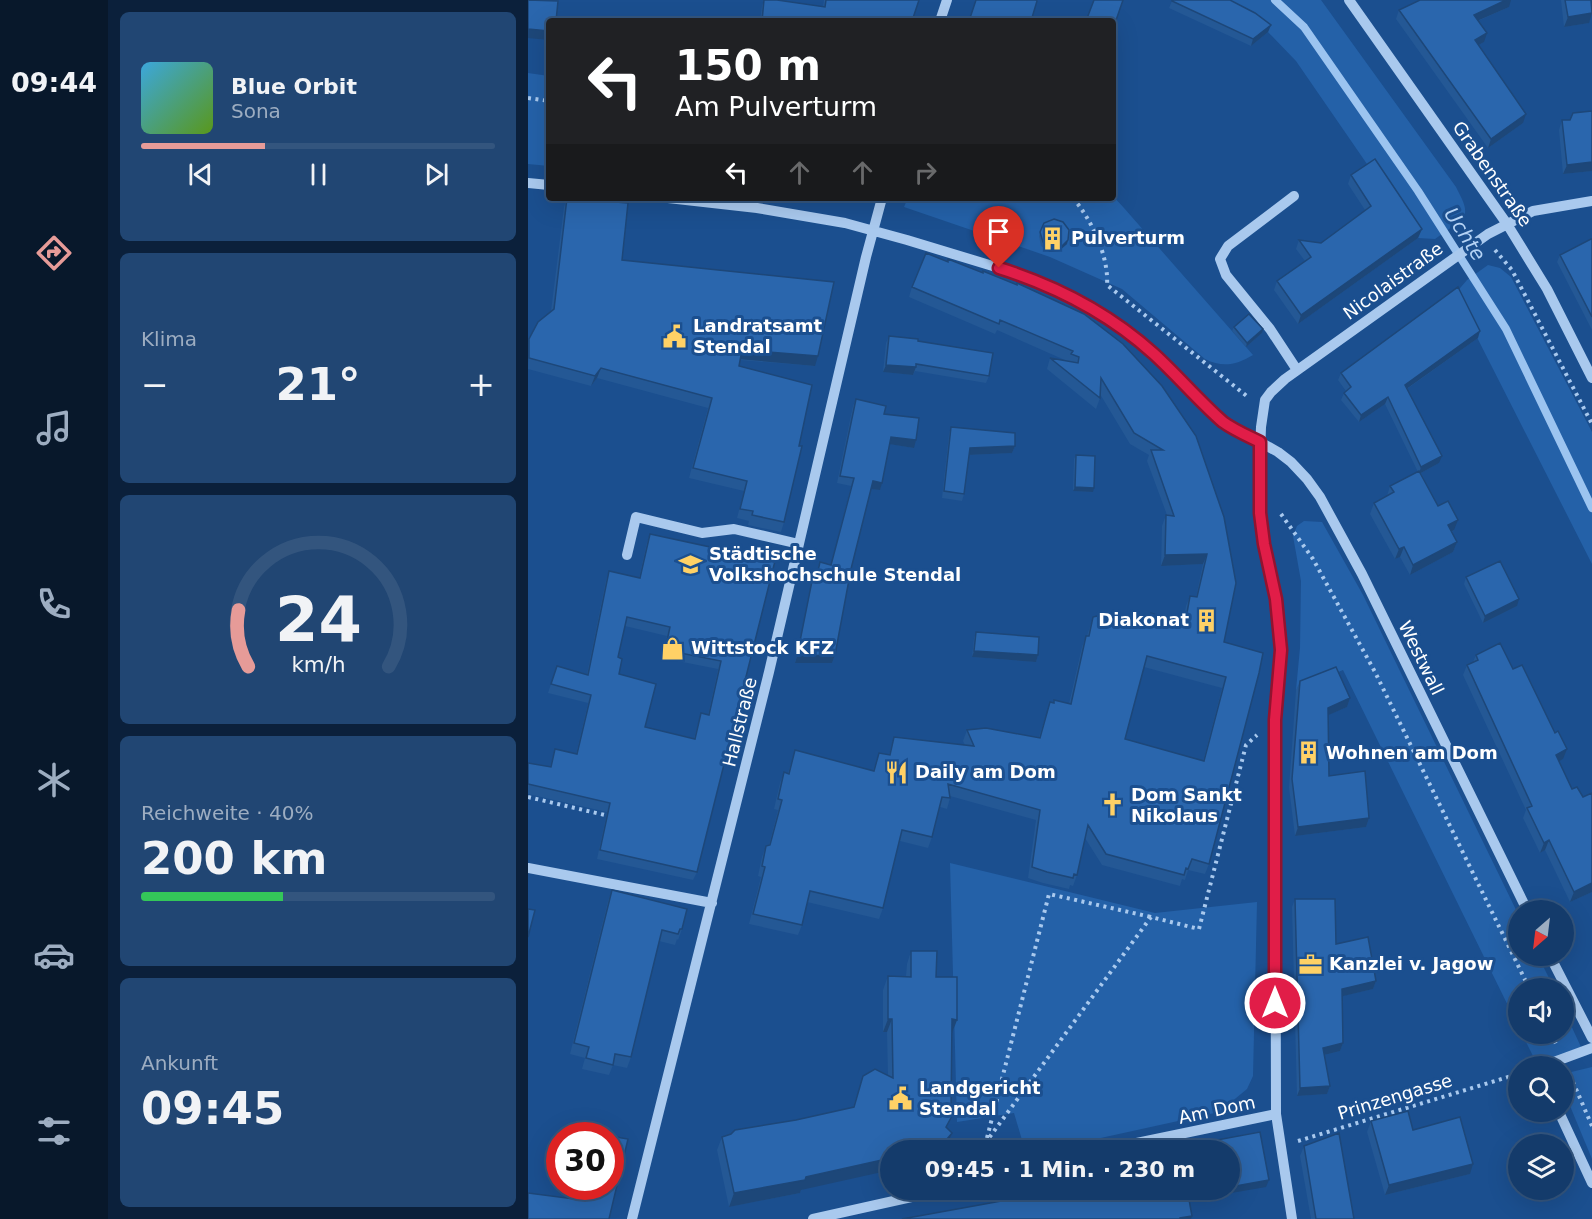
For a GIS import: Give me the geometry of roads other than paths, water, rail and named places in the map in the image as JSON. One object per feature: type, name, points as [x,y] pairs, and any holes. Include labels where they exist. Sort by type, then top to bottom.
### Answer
[{"type":"street","points":[[941,18],[947,0]]},
{"type":"street","name":"Grabenstraße","points":[[1350,0],[1508,224],[1547,290],[1592,378]]},
{"type":"street","points":[[528,183],[546,185]]},
{"type":"street","points":[[1294,196],[1228,246],[1220,260],[1226,275],[1270,329],[1297,370]]},
{"type":"street","name":"Westwall","points":[[695,201],[757,208],[845,223],[1019,274],[1094,309],[1124,329],[1154,354],[1224,422],[1278,452],[1290,462],[1307,478],[1320,497],[1362,574],[1522,900]]},
{"type":"street","name":"Hallstraße","points":[[632,1219],[712,903],[872,231],[881,201]]},
{"type":"street","name":"Nicolaistraße","points":[[1260,442],[1265,400],[1297,370],[1484,237],[1533,211],[1592,201]]},
{"type":"street","name":"Am Dom","points":[[1151,1140],[1275,1114],[1275,720],[1281,650],[1276,599],[1260,513],[1260,442]]},
{"type":"street","points":[[627,555],[636,517],[702,533],[734,529],[799,544]]},
{"type":"street","points":[[528,868],[712,903]]},
{"type":"street","points":[[1555,966],[1592,1038]]},
{"type":"street","points":[[1571,1056],[1592,1048]]},
{"type":"street","points":[[1275,1114],[1292,1219]]},
{"type":"street","points":[[1564,1122],[1592,1183]]},
{"type":"street","points":[[813,1219],[898,1200]]},
{"type":"waterway","name":"Uchte","points":[[1275,0],[1304,27],[1418,191],[1506,329],[1592,508]]},
{"type":"place","name":"Pulverturm","points":[[1053,238]]},
{"type":"place","name":"Landratsamt Stendal","points":[[675,336]]},
{"type":"place","name":"Städtische Volkshochschule Stendal","points":[[691,564]]},
{"type":"place","name":"Diakonat","points":[[1207,620]]},
{"type":"place","name":"Wittstock KFZ","points":[[673,648]]},
{"type":"place","name":"Wohnen am Dom","points":[[1308,753]]},
{"type":"place","name":"Daily am Dom","points":[[897,772]]},
{"type":"place","name":"Dom Sankt Nikolaus","points":[[1113,805]]},
{"type":"place","name":"Kanzlei v. Jagow","points":[[1311,964]]},
{"type":"place","name":"Landgericht Stendal","points":[[901,1098]]}]
